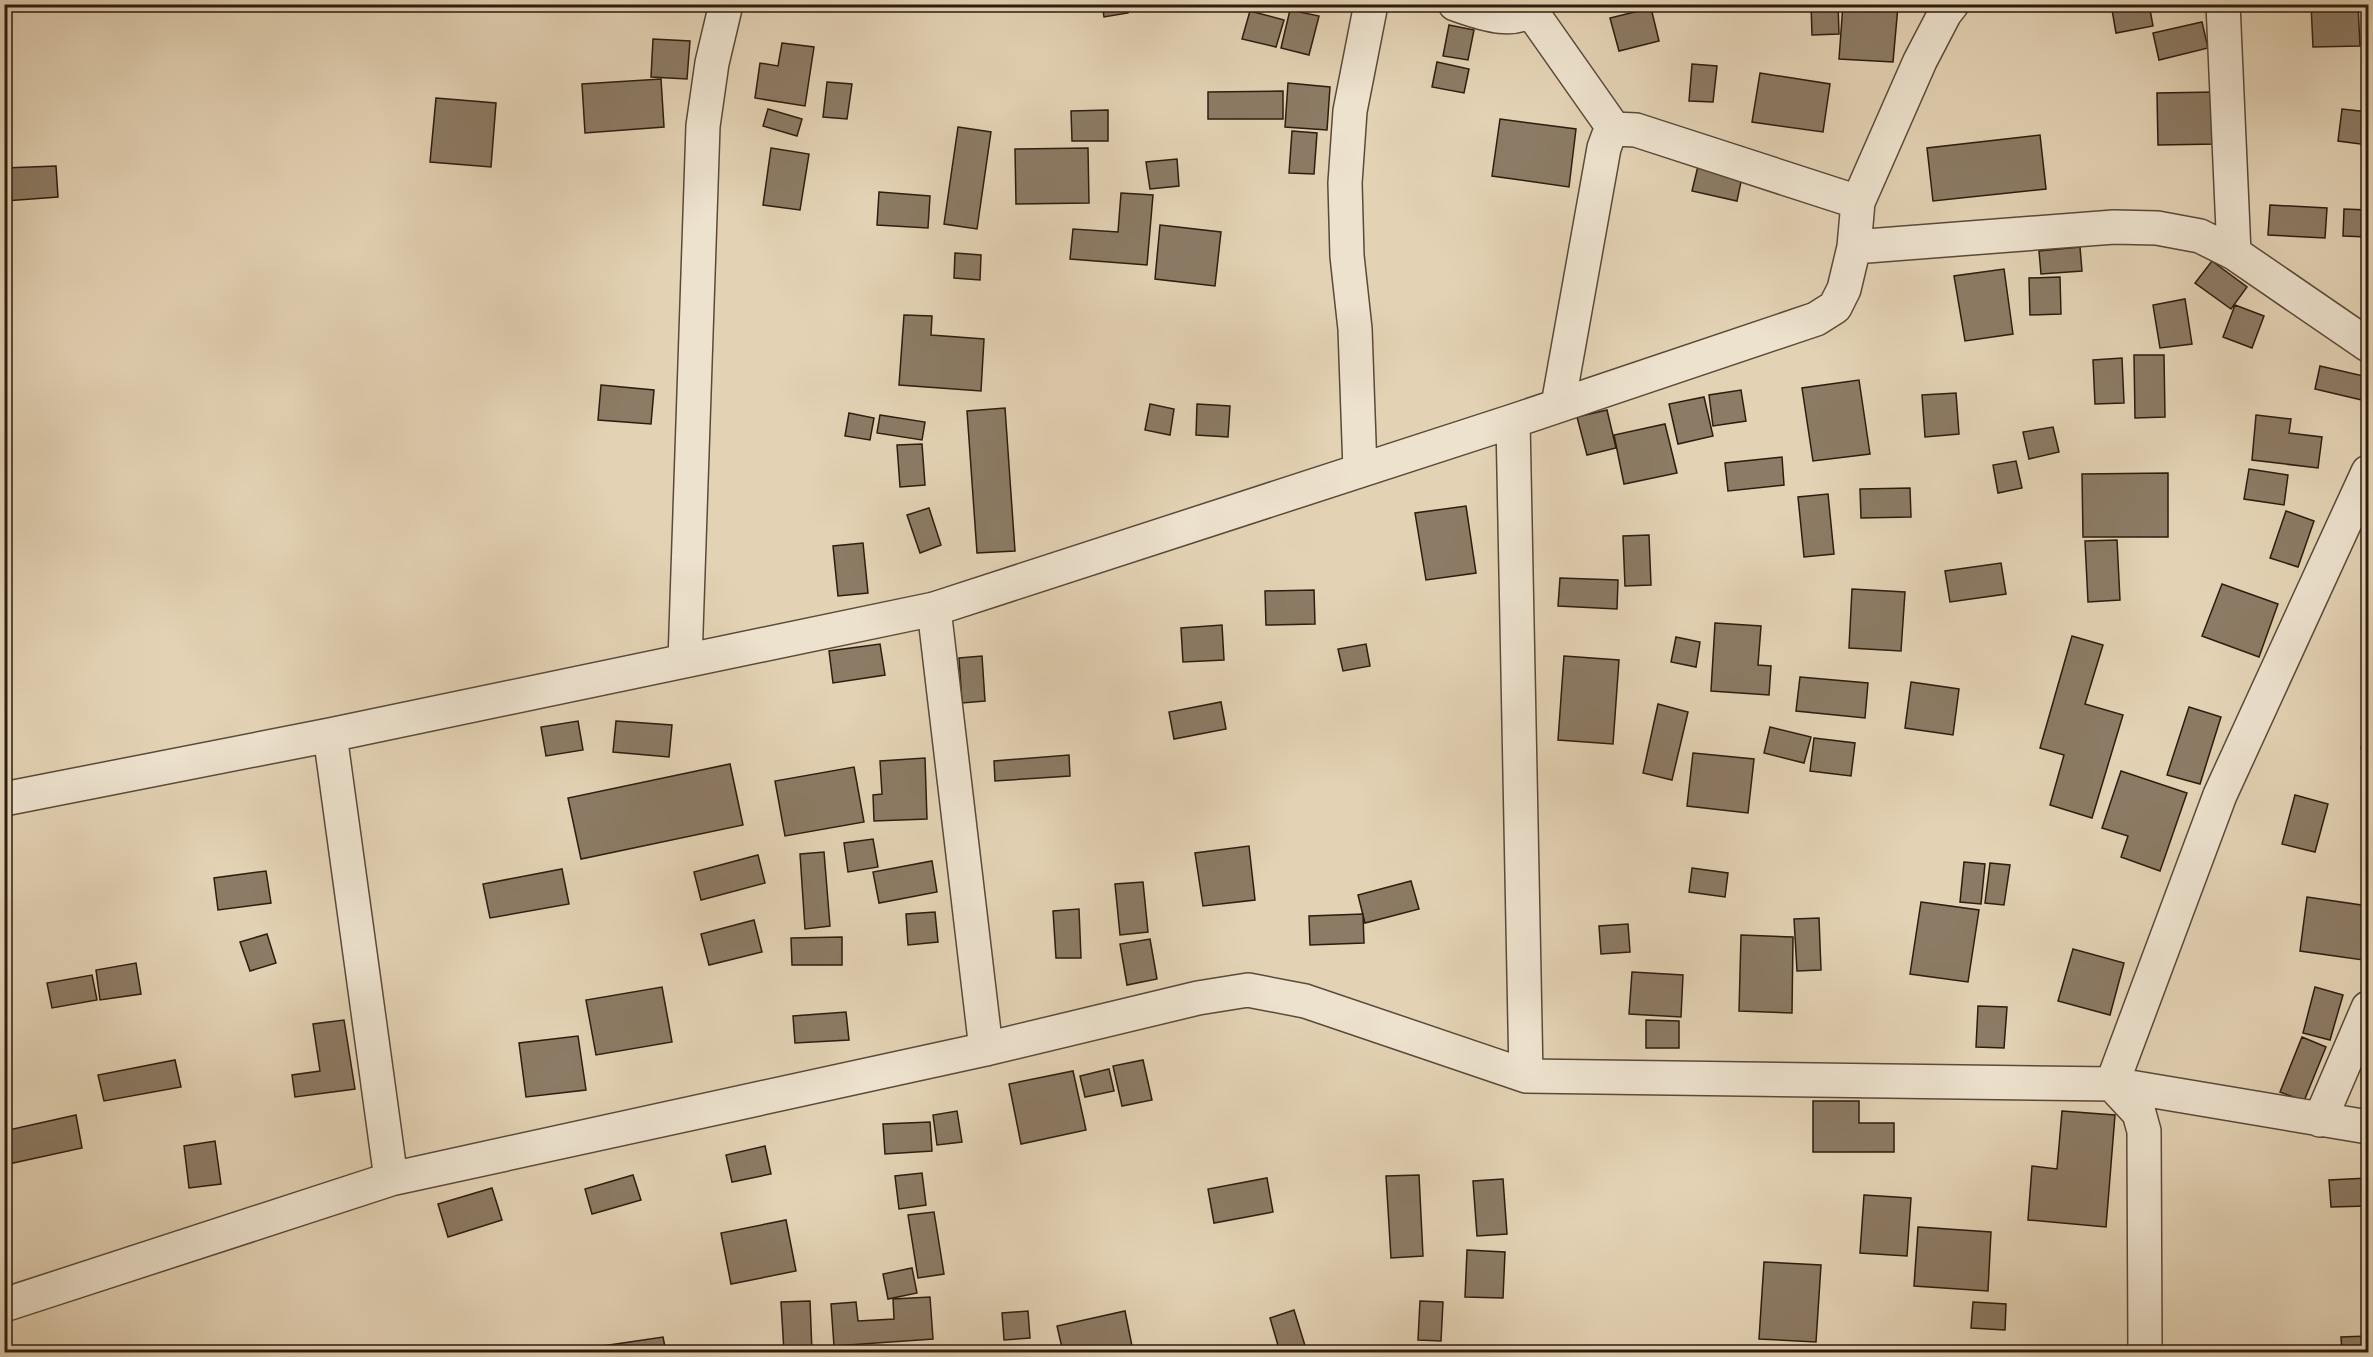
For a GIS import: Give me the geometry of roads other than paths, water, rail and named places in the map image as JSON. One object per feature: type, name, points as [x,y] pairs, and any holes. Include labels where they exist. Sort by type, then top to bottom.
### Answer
[{"type":"street","points":[[685,661],[703,126],[712,63],[726,4]]},
{"type":"street","points":[[1360,470],[1355,329],[1347,256],[1345,183],[1350,111],[1371,4]]},
{"type":"street","points":[[1455,4],[1485,14],[1508,17],[1533,8],[1614,129]]},
{"type":"street","points":[[4,799],[330,735],[934,609],[1513,421],[1816,319],[1834,307],[1844,290],[1854,247],[1858,202],[1920,61],[1944,14],[1953,4]]},
{"type":"street","points":[[2223,4],[2235,253]]},
{"type":"street","points":[[1614,129],[1636,129],[1858,202]]},
{"type":"street","points":[[1558,405],[1604,148],[1614,129]]},
{"type":"street","points":[[1854,247],[2125,227],[2157,228],[2200,236],[2235,253],[2368,345]]},
{"type":"street","points":[[1513,421],[1526,1076]]},
{"type":"street","points":[[2112,1084],[2220,795],[2368,472]]},
{"type":"street","points":[[934,609],[986,1049]]},
{"type":"street","points":[[330,735],[391,1179]]},
{"type":"street","points":[[4,1305],[391,1179],[986,1049],[1198,998],[1248,990],[1305,1001],[1526,1076],[2112,1084],[2368,1127]]},
{"type":"street","points":[[2320,1120],[2368,1008]]},
{"type":"street","points":[[2112,1084],[2139,1113],[2144,1131],[2145,1353]]}]
